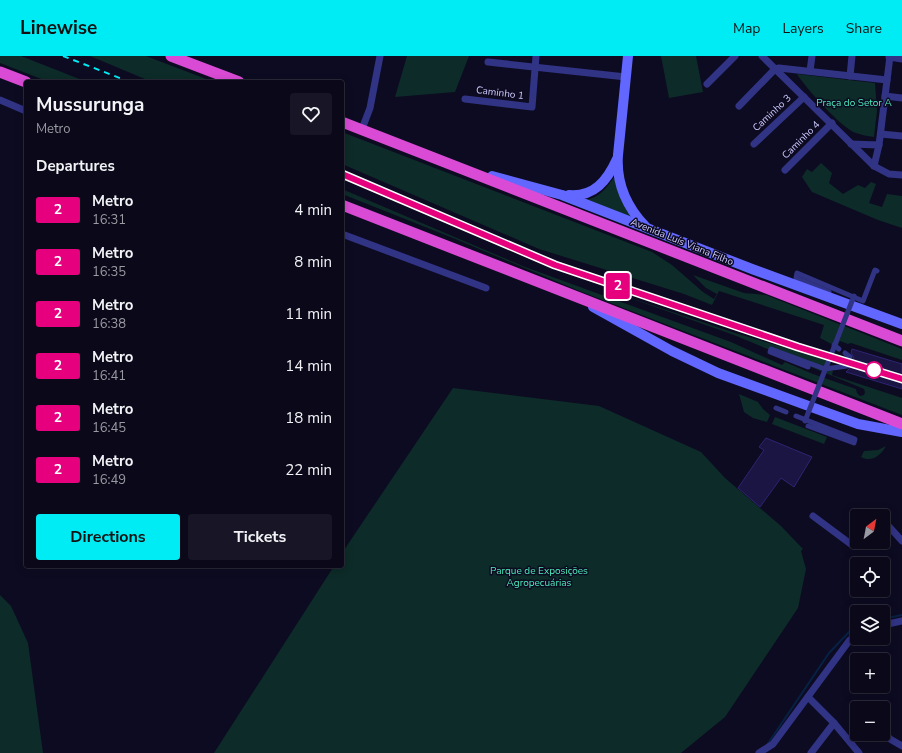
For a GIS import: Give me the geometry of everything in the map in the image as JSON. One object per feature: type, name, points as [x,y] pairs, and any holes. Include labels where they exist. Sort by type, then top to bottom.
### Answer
[{"type":"highway","points":[[171,56],[234,80]]},
{"type":"highway","points":[[1,73],[24,81]]},
{"type":"highway","name":"Avenida Luís Viana Filho","points":[[344,123],[902,341]]},
{"type":"highway","points":[[344,206],[902,424]]},
{"type":"main road","points":[[628,56],[618,157],[620,183],[625,198],[632,211],[646,227]]},
{"type":"main road","points":[[562,195],[575,196],[594,190],[603,183],[611,173],[618,157]]},
{"type":"main road","name":"Avenida Luís Viana Filho","points":[[454,166],[562,195],[752,269],[902,324]]},
{"type":"main road","points":[[557,289],[652,338],[672,351],[718,373],[858,424],[902,432]]},
{"type":"street","points":[[362,129],[370,108],[380,56]]},
{"type":"street","points":[[535,67],[536,56]]},
{"type":"street","points":[[707,84],[735,56]]},
{"type":"street","points":[[762,56],[832,123],[874,166],[889,174],[902,175]]},
{"type":"street","points":[[773,56],[774,68]]},
{"type":"street","points":[[810,71],[812,56]]},
{"type":"street","points":[[850,76],[852,56]]},
{"type":"street","points":[[874,166],[881,134],[889,57],[902,59]]},
{"type":"street","points":[[488,62],[626,77]]},
{"type":"street","name":"Caminho 1","points":[[465,99],[532,107],[535,67]]},
{"type":"street","points":[[739,106],[774,68],[887,80]]},
{"type":"street","name":"Caminho 3","points":[[754,144],[804,96]]},
{"type":"street","points":[[885,96],[902,98]]},
{"type":"street","points":[[0,100],[24,110]]},
{"type":"street","name":"Caminho 4","points":[[785,170],[832,123]]},
{"type":"street","points":[[881,134],[902,136]]},
{"type":"street","points":[[851,144],[879,145]]},
{"type":"street","points":[[344,235],[486,288]]},
{"type":"street","points":[[800,277],[830,292],[796,278],[797,273],[863,301],[875,270],[877,271]]},
{"type":"street","points":[[805,421],[854,296]]},
{"type":"street","points":[[834,345],[839,349]]},
{"type":"street","points":[[784,356],[808,365],[808,367],[770,352],[771,349],[825,369],[848,366]]},
{"type":"street","points":[[845,353],[850,356]]},
{"type":"street","points":[[776,408],[786,412]]},
{"type":"street","points":[[796,416],[805,421],[855,439],[854,443],[808,426]]},
{"type":"street","points":[[813,516],[850,544]]},
{"type":"street","points":[[890,528],[902,542]]},
{"type":"street","points":[[890,624],[902,621]]},
{"type":"street","points":[[759,753],[773,744],[850,640]]},
{"type":"street","points":[[808,697],[834,723],[859,753]]},
{"type":"street","points":[[811,753],[834,723]]},
{"type":"street","points":[[890,738],[902,746]]},
{"type":"green space","points":[[0,56],[21,56],[82,80],[44,80],[0,63]]},
{"type":"green space","points":[[90,56],[146,56],[209,80],[147,80]]},
{"type":"green space","points":[[407,56],[469,56],[455,92],[395,97]]},
{"type":"green space","points":[[661,56],[696,56],[703,92],[669,98]]},
{"type":"green space","name":"Praça do Setor A","points":[[797,74],[875,83],[877,111],[874,137],[862,135],[849,130],[815,97]]},
{"type":"green space","points":[[344,133],[652,252],[672,265],[703,292],[714,299],[717,294],[706,288],[693,275],[744,293],[766,295],[902,349],[902,360],[851,343],[848,344],[840,341],[837,347],[820,338],[824,325],[719,291],[712,305],[684,294],[539,249],[344,165]]},
{"type":"green space","points":[[821,163],[832,173],[829,183],[843,194],[858,185],[865,188],[871,182],[876,184],[869,203],[882,207],[887,194],[902,196],[902,228],[878,220],[812,192],[802,177],[807,169],[812,172]]},
{"type":"green space","points":[[615,176],[634,219],[585,200],[599,194],[606,188]]},
{"type":"green space","points":[[344,190],[525,267],[731,342],[782,365],[785,362],[813,374],[856,389],[860,396],[864,395],[864,389],[734,335],[616,293],[735,333],[831,361],[829,369],[833,371],[832,375],[902,398],[902,415],[577,290],[453,238],[344,195]]},
{"type":"green space","name":"Parque de Exposições Agropecuárias","points":[[453,388],[599,406],[701,452],[725,478],[781,526],[803,549],[801,551],[806,569],[798,608],[725,717],[681,753],[214,753],[333,568],[344,568],[344,550]]},
{"type":"green space","points":[[739,394],[758,402],[770,415],[767,422],[753,418],[744,412]]},
{"type":"green space","points":[[775,417],[827,437],[824,444],[772,424]]},
{"type":"green space","points":[[886,446],[879,455],[872,459],[865,459],[861,457],[864,451],[878,450]]},
{"type":"green space","points":[[0,595],[11,606],[28,643],[43,753],[0,753]]},
{"type":"building","points":[[852,349],[902,364],[902,389],[846,372],[851,367],[849,361],[854,358],[851,353]]},
{"type":"building","points":[[766,438],[812,457],[794,487],[781,478],[760,507],[738,488],[764,450],[759,447]]},
{"type":"waterway","points":[[890,618],[902,615]]},
{"type":"waterway","points":[[767,745],[829,653],[850,631]]},
{"type":"railway","points":[[63,56],[125,80]]},
{"type":"railway","points":[[344,175],[555,265],[798,347],[902,379]]},
{"type":"metro line","name":"2","points":[[344,175],[521,252],[555,265],[798,347],[902,379]]}]
